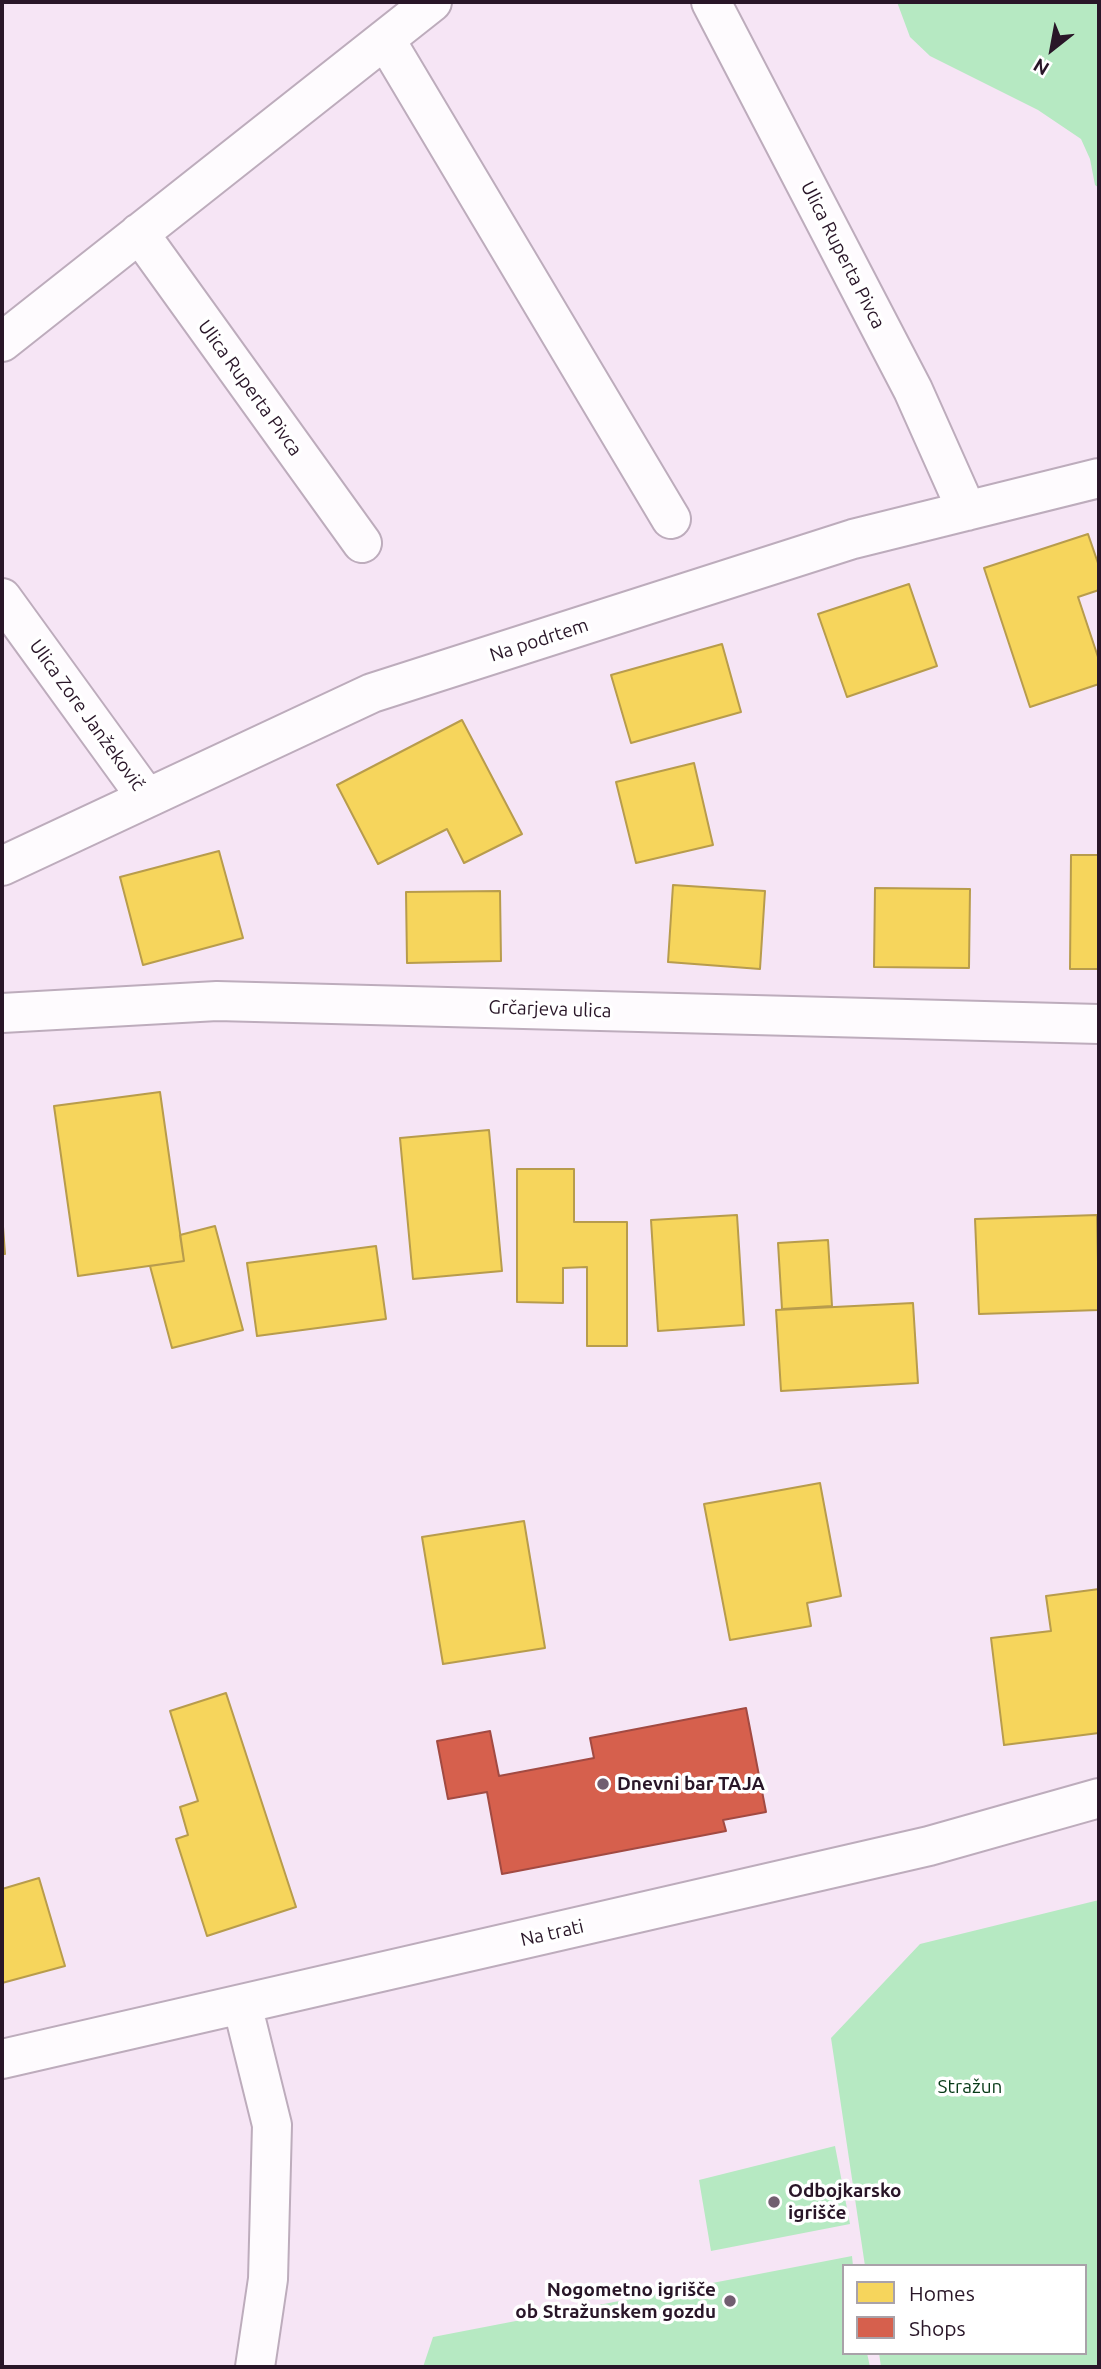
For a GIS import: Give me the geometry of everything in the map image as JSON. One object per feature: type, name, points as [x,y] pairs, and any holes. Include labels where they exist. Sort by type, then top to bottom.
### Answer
[{"type":"street","points":[[2,342],[432,2]]},
{"type":"street","name":"Ulica Ruperta Pivca","points":[[711,2],[913,390],[967,511]]},
{"type":"street","points":[[385,38],[671,519]]},
{"type":"street","name":"Ulica Ruperta Pivca","points":[[139,233],[362,543]]},
{"type":"street","name":"Na podrtem","points":[[2,866],[372,693],[853,539],[1099,478]]},
{"type":"street","name":"Ulica Zore Janžekovič","points":[[2,598],[147,798]]},
{"type":"street","name":"Grčarjeva ulica","points":[[2,1013],[217,1000],[1099,1024]]},
{"type":"street","name":"Na trati","points":[[2,2059],[929,1846],[1099,1798]]},
{"type":"street","points":[[242,2004],[272,2126],[268,2279],[255,2367]]},
{"type":"green space","points":[[897,2],[1099,2],[1099,188],[1095,185],[1090,159],[1081,139],[1038,110],[930,56],[910,37]]},
{"type":"green space","name":"Stražun","points":[[1099,1900],[1099,2367],[881,2367],[879,2355],[1087,2355],[1087,2264],[865,2264],[831,2038],[920,1944]]},
{"type":"green space","name":"Odbojkarsko igrišče","points":[[835,2146],[850,2224],[711,2251],[699,2180]]},
{"type":"green space","name":"Nogometno igrišče ob Stražunskem gozdu","points":[[852,2256],[853,2264],[842,2264],[842,2355],[867,2355],[870,2367],[423,2367],[433,2337]]},
{"type":"building: Homes","points":[[1088,534],[1099,566],[1099,590],[1078,597],[1099,660],[1099,684],[1030,707],[984,568]]},
{"type":"building: Homes","points":[[909,584],[937,666],[847,697],[818,614]]},
{"type":"building: Homes","points":[[722,644],[741,712],[631,743],[611,675]]},
{"type":"building: Homes","points":[[462,720],[522,834],[464,863],[447,829],[378,864],[337,785]]},
{"type":"building: Homes","points":[[694,763],[713,845],[636,863],[616,782]]},
{"type":"building: Homes","points":[[219,851],[243,938],[143,965],[120,877]]},
{"type":"building: Homes","points":[[1071,855],[1099,855],[1099,969],[1070,969]]},
{"type":"building: Homes","points":[[673,885],[765,891],[760,969],[668,962]]},
{"type":"building: Homes","points":[[875,888],[970,889],[969,968],[874,967]]},
{"type":"building: Homes","points":[[500,891],[501,961],[407,963],[406,892]]},
{"type":"building: Homes","points":[[160,1092],[184,1261],[78,1276],[54,1106]]},
{"type":"building: Homes","points":[[489,1130],[502,1271],[413,1279],[400,1138]]},
{"type":"building: Homes","points":[[517,1169],[574,1169],[574,1222],[627,1222],[627,1346],[587,1346],[587,1267],[563,1268],[563,1303],[517,1302]]},
{"type":"building: Homes","points":[[2,1213],[5,1254],[2,1254]]},
{"type":"building: Homes","points":[[737,1215],[744,1325],[658,1331],[651,1220]]},
{"type":"building: Homes","points":[[1097,1215],[1099,1310],[979,1314],[975,1219]]},
{"type":"building: Homes","points":[[215,1226],[243,1330],[172,1348],[150,1266],[184,1261],[180,1235]]},
{"type":"building: Homes","points":[[828,1240],[832,1306],[782,1309],[778,1243]]},
{"type":"building: Homes","points":[[376,1246],[386,1319],[257,1336],[247,1263]]},
{"type":"building: Homes","points":[[913,1303],[918,1383],[781,1391],[776,1310]]},
{"type":"building: Homes","points":[[820,1483],[841,1596],[807,1603],[811,1626],[730,1640],[704,1504]]},
{"type":"building: Homes","points":[[524,1521],[545,1648],[443,1664],[422,1537]]},
{"type":"building: Homes","points":[[1099,1589],[1099,1733],[1004,1745],[991,1638],[1051,1631],[1046,1596]]},
{"type":"building: Homes","points":[[226,1693],[296,1907],[207,1936],[176,1839],[188,1835],[180,1807],[198,1801],[170,1711]]},
{"type":"building: Homes","points":[[39,1878],[65,1966],[2,1983],[2,1889]]},
{"type":"building: Shops","name":"Dnevni bar TAJA","points":[[746,1708],[766,1812],[723,1820],[726,1831],[502,1874],[487,1792],[448,1799],[437,1741],[490,1731],[499,1776],[594,1758],[590,1738]]},
{"type":"place","name":"Dnevni bar TAJA","points":[[603,1784]]},
{"type":"place","name":"Odbojkarsko igrišče","points":[[774,2202]]},
{"type":"place","name":"Nogometno igrišče ob Stražunskem gozdu","points":[[730,2301]]}]
